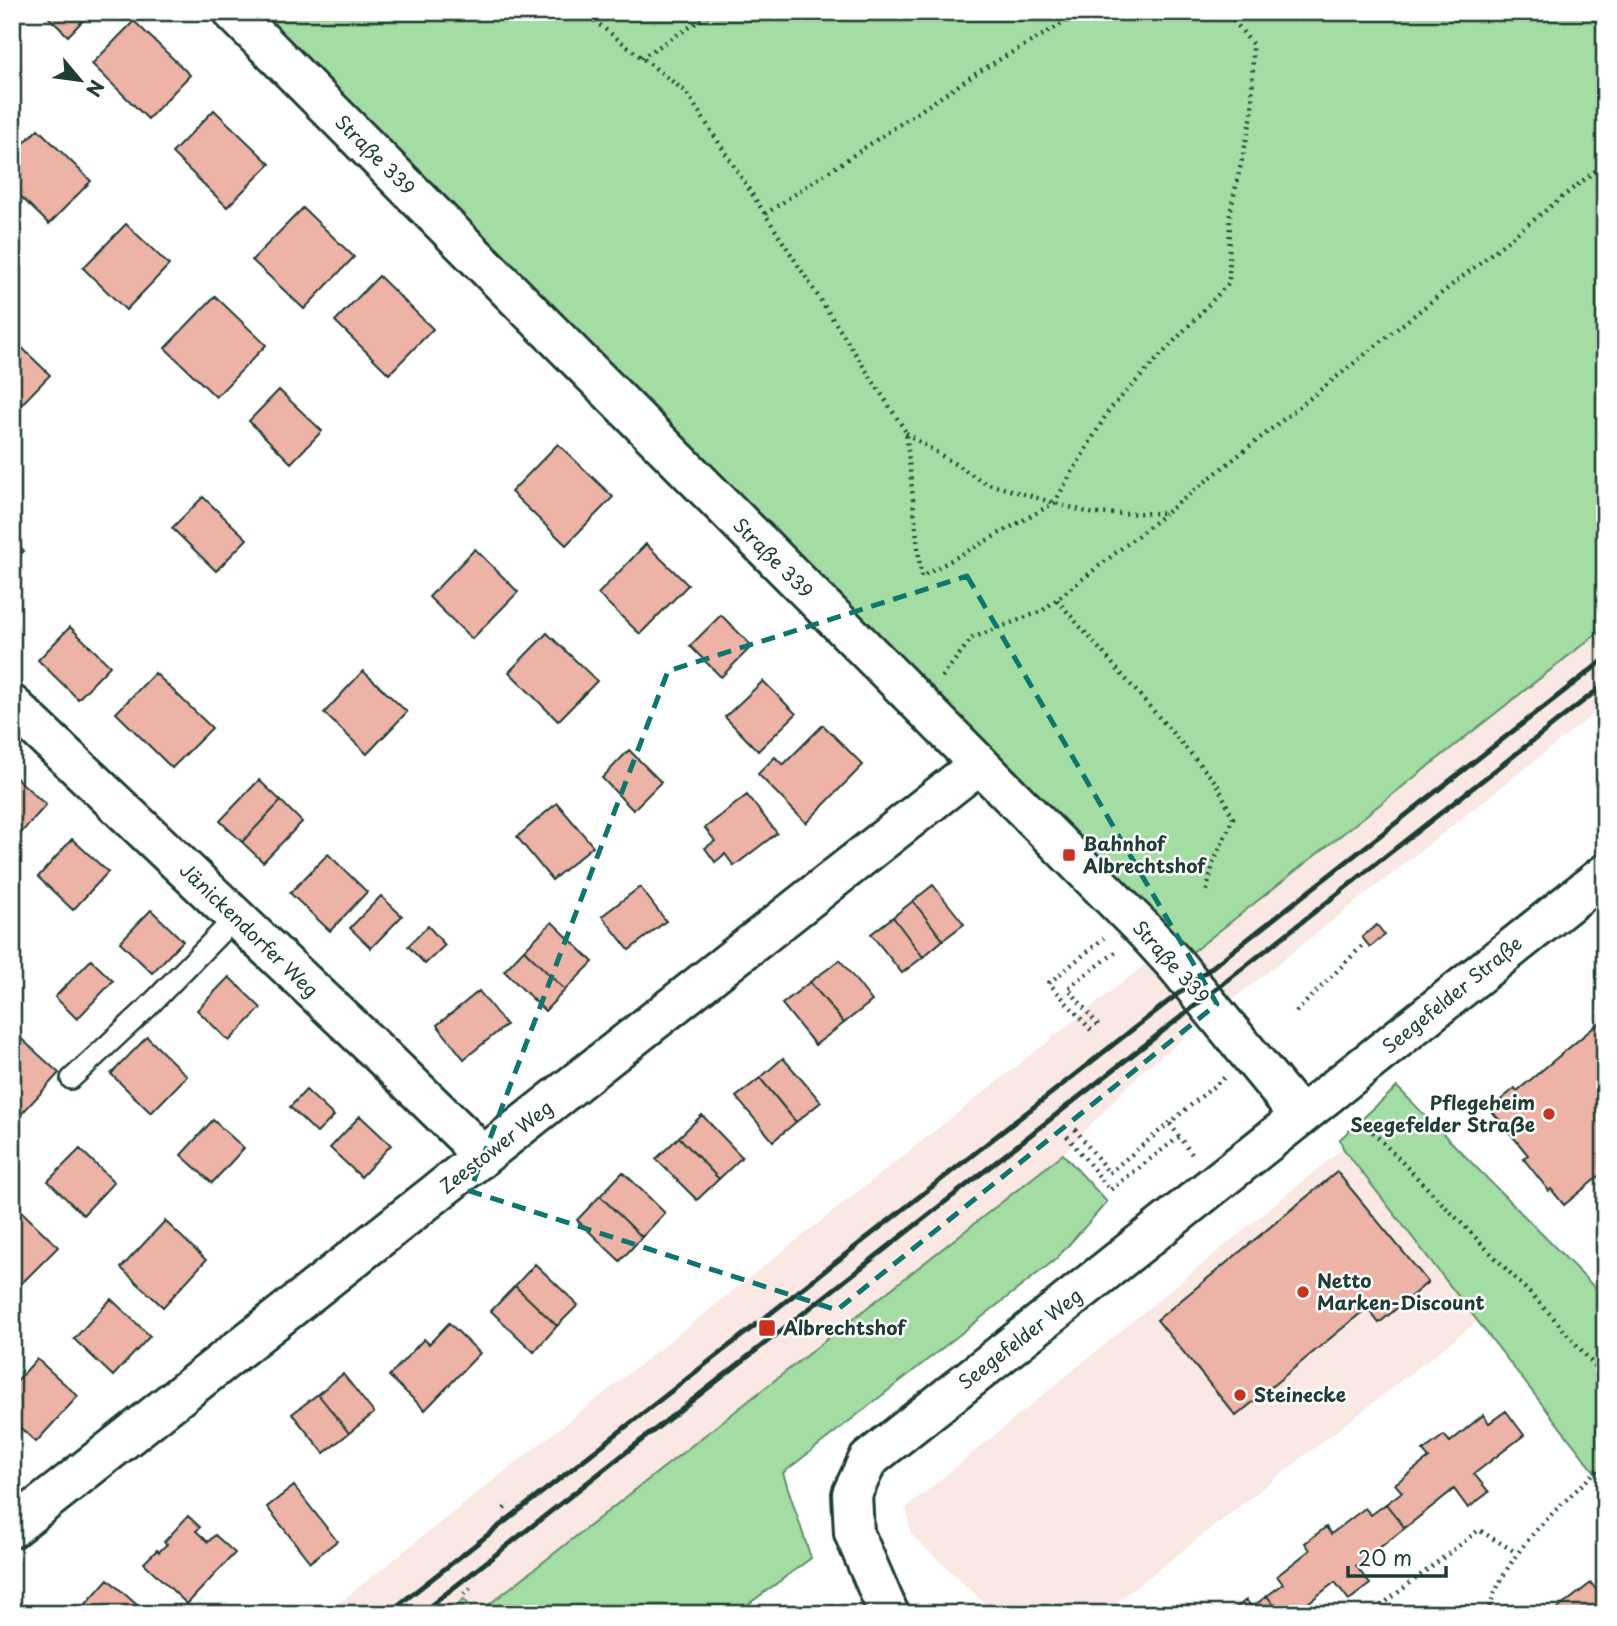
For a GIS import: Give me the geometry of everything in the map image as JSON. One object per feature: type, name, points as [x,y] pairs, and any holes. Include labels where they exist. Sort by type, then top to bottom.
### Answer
[{"type":"street","name":"Straße 339","points":[[233,12],[1176,965],[1300,1116]]},
{"type":"street","name":"Jänickendorfer Weg","points":[[12,705],[465,1137],[480,1160]]},
{"type":"street","name":"Zeestower Weg","points":[[12,1528],[978,765]]},
{"type":"street","name":"Seegefelder Straße","points":[[1300,1116],[1605,874]]},
{"type":"street","name":"Seegefelder Weg","points":[[889,1614],[854,1533],[852,1494],[868,1460],[1300,1116]]},
{"type":"lane","points":[[71,1079],[146,1009],[235,918]]},
{"type":"path","points":[[583,12],[686,92],[906,432],[985,482],[1094,514],[1166,513]]},
{"type":"path","points":[[641,58],[713,12]]},
{"type":"path","points":[[765,214],[983,69],[1083,12]]},
{"type":"path","points":[[906,432],[921,577],[1054,503],[1109,410],[1229,282],[1230,214],[1252,114],[1253,46],[1227,12]]},
{"type":"path","points":[[920,706],[972,638],[1042,611],[1057,600],[1605,163]]},
{"type":"path","points":[[1057,600],[1217,784],[1233,818],[1213,864],[1206,894]]},
{"type":"path","points":[[1091,1030],[1049,983],[1106,936]]},
{"type":"path","points":[[1296,1012],[1366,942]]},
{"type":"path","points":[[1098,1025],[1068,988],[1111,956]]},
{"type":"path","points":[[1075,1129],[1109,1173],[1231,1072]]},
{"type":"path","points":[[1355,1113],[1551,1315],[1605,1378]]},
{"type":"path","points":[[1170,1124],[1198,1162]]},
{"type":"path","points":[[1067,1136],[1110,1191],[1179,1137]]},
{"type":"path","points":[[1487,1614],[1517,1553],[1545,1519],[1605,1462]]},
{"type":"path","points":[[504,1509],[509,1504]]},
{"type":"path","points":[[1370,1614],[1479,1530],[1517,1553]]},
{"type":"path","points":[[464,1594],[472,1587]]},
{"type":"highlighted area","points":[[967,576],[1217,1004],[837,1310],[470,1191],[668,671]]},
{"type":"shaded area","points":[[1605,627],[1605,705],[1142,1071],[1063,1154],[477,1614],[464,1600],[446,1614],[325,1614],[1176,940]]},
{"type":"shaded area","points":[[1343,1148],[1478,1321],[1101,1614],[996,1614],[911,1534],[906,1508]]},
{"type":"green space","points":[[253,12],[1605,12],[1605,627],[1190,954]]},
{"type":"green space","points":[[1397,1087],[1605,1298],[1605,1485],[1343,1148],[1340,1139]]},
{"type":"green space","points":[[1063,1154],[1107,1202],[1056,1259],[783,1473],[811,1558],[735,1614],[477,1614]]},
{"type":"green space","points":[[464,1599],[476,1614],[446,1614]]},
{"type":"building","points":[[43,12],[91,12],[68,36]]},
{"type":"building","points":[[134,21],[190,75],[148,119],[92,64]]},
{"type":"building","points":[[214,110],[270,164],[227,207],[172,153]]},
{"type":"building","points":[[38,129],[91,181],[49,224],[12,188],[12,155]]},
{"type":"building","points":[[303,208],[354,257],[304,309],[252,260]]},
{"type":"building","points":[[126,224],[169,265],[126,310],[83,268]]},
{"type":"building","points":[[379,276],[433,329],[389,374],[335,321]]},
{"type":"building","points":[[215,296],[266,345],[216,397],[165,348]]},
{"type":"building","points":[[12,338],[50,375],[12,414]]},
{"type":"building","points":[[279,390],[322,431],[291,463],[249,421]]},
{"type":"building","points":[[558,444],[613,497],[566,545],[511,492]]},
{"type":"building","points":[[203,497],[247,539],[216,571],[172,528]]},
{"type":"building","points":[[12,539],[24,551],[12,562]]},
{"type":"building","points":[[646,544],[688,585],[640,634],[598,594]]},
{"type":"building","points":[[475,549],[518,592],[472,639],[429,597]]},
{"type":"building","points":[[721,615],[752,646],[721,677],[690,646]]},
{"type":"building","points":[[70,627],[110,666],[78,699],[38,660]]},
{"type":"building","points":[[547,633],[597,681],[558,721],[509,672]]},
{"type":"building","points":[[363,671],[407,712],[367,754],[324,713]]},
{"type":"building","points":[[155,673],[212,728],[172,768],[116,713]]},
{"type":"building","points":[[763,681],[796,714],[758,751],[725,717]]},
{"type":"building","points":[[823,725],[863,765],[806,823],[758,774],[775,757],[783,765]]},
{"type":"building","points":[[629,750],[661,782],[633,810],[602,778]]},
{"type":"building","points":[[12,774],[46,805],[13,842],[12,842]]},
{"type":"building","points":[[259,780],[281,801],[242,842],[220,821]]},
{"type":"building","points":[[747,795],[777,833],[734,866],[725,854],[715,862],[705,848],[715,841],[705,828]]},
{"type":"building","points":[[281,801],[302,822],[263,862],[242,842]]},
{"type":"building","points":[[557,803],[593,846],[552,880],[517,837]]},
{"type":"building","points":[[72,839],[108,872],[73,910],[38,877]]},
{"type":"building","points":[[328,854],[367,892],[330,931],[290,893]]},
{"type":"building","points":[[933,885],[964,924],[943,940],[913,901]]},
{"type":"building","points":[[640,887],[666,921],[629,950],[602,916]]},
{"type":"building","points":[[381,896],[402,916],[371,948],[350,928]]},
{"type":"building","points":[[913,901],[943,940],[923,957],[893,917]]},
{"type":"building","points":[[151,910],[183,941],[152,973],[120,942]]},
{"type":"building","points":[[893,917],[923,957],[902,973],[871,934]]},
{"type":"building","points":[[552,922],[593,962],[565,990],[524,950]]},
{"type":"building","points":[[1377,925],[1385,935],[1370,947],[1362,937]]},
{"type":"building","points":[[428,926],[445,945],[425,964],[408,946]]},
{"type":"building","points":[[524,950],[565,990],[545,1011],[504,971]]},
{"type":"building","points":[[91,960],[113,981],[77,1019],[55,997]]},
{"type":"building","points":[[840,960],[872,1001],[844,1023],[810,982]]},
{"type":"building","points":[[229,977],[261,1008],[229,1041],[197,1010]]},
{"type":"building","points":[[810,982],[844,1023],[815,1045],[782,1004]]},
{"type":"building","points":[[479,991],[506,1025],[464,1059],[437,1025]]},
{"type":"building","name":"Pflegeheim Seegefelder Straße","points":[[1605,1018],[1605,1171],[1564,1205],[1551,1189],[1549,1191],[1523,1158],[1528,1155],[1490,1109],[1515,1088],[1517,1091]]},
{"type":"building","points":[[16,1034],[59,1073],[17,1119],[12,1115],[12,1038]]},
{"type":"building","points":[[147,1037],[187,1076],[151,1113],[111,1074]]},
{"type":"building","points":[[783,1058],[821,1102],[796,1122],[760,1078]]},
{"type":"building","points":[[760,1078],[796,1122],[773,1141],[736,1097]]},
{"type":"building","points":[[306,1090],[334,1116],[317,1133],[290,1107]]},
{"type":"building","points":[[702,1115],[742,1157],[719,1179],[679,1137]]},
{"type":"building","points":[[360,1116],[391,1145],[361,1177],[330,1148]]},
{"type":"building","points":[[213,1120],[244,1148],[212,1183],[181,1155]]},
{"type":"building","points":[[679,1137],[719,1179],[697,1200],[656,1159]]},
{"type":"building","points":[[80,1149],[114,1182],[83,1215],[48,1181]]},
{"type":"building","points":[[623,1172],[665,1213],[642,1237],[600,1196]]},
{"type":"building","name":"Netto Marken-Discount","points":[[1337,1172],[1428,1282],[1379,1323],[1367,1308],[1236,1416],[1157,1320]]},
{"type":"building","points":[[600,1196],[642,1237],[620,1261],[577,1220]]},
{"type":"building","points":[[20,1210],[58,1247],[20,1285],[12,1277],[12,1218]]},
{"type":"building","points":[[165,1221],[206,1260],[163,1307],[121,1268]]},
{"type":"building","points":[[535,1264],[578,1305],[557,1326],[515,1286]]},
{"type":"building","points":[[515,1286],[557,1326],[534,1352],[491,1311]]},
{"type":"building","points":[[111,1299],[150,1336],[113,1376],[74,1339]]},
{"type":"building","points":[[449,1323],[480,1353],[425,1410],[389,1376],[424,1339],[429,1344]]},
{"type":"building","points":[[37,1359],[78,1396],[36,1442],[12,1420],[12,1386]]},
{"type":"building","points":[[343,1374],[374,1413],[349,1433],[318,1394]]},
{"type":"building","points":[[318,1394],[349,1433],[324,1453],[292,1414]]},
{"type":"building","points":[[1506,1411],[1524,1435],[1474,1474],[1489,1492],[1468,1508],[1454,1489],[1405,1528],[1386,1504],[1402,1492],[1395,1484],[1429,1458],[1423,1451],[1444,1435],[1450,1442],[1483,1415],[1489,1423]]},
{"type":"building","points":[[294,1486],[337,1541],[310,1562],[267,1507]]},
{"type":"building","points":[[1386,1504],[1405,1528],[1356,1566],[1370,1584],[1349,1600],[1335,1582],[1294,1614],[1281,1614],[1267,1596],[1283,1584],[1277,1576],[1310,1550],[1305,1543],[1326,1527],[1331,1534],[1365,1508],[1371,1515]]},
{"type":"building","points":[[188,1516],[200,1527],[196,1531],[208,1542],[215,1535],[235,1553],[187,1604],[144,1563],[167,1544],[164,1542]]},
{"type":"building","points":[[108,1579],[147,1614],[77,1614]]},
{"type":"building","points":[[1591,1583],[1605,1601],[1605,1614],[1551,1614]]},
{"type":"building","points":[[1267,1596],[1281,1614],[1228,1614],[1246,1600],[1252,1607]]},
{"type":"railway","points":[[387,1614],[1605,659]]},
{"type":"railway","points":[[420,1614],[1605,684]]},
{"type":"place","name":"Bahnhof Albrechtshof","points":[[1069,855]]},
{"type":"place","name":"Pflegeheim Seegefelder Straße","points":[[1549,1114]]},
{"type":"place","name":"Netto Marken-Discount","points":[[1303,1292]]},
{"type":"place","name":"Albrechtshof","points":[[767,1328]]},
{"type":"place","name":"Steinecke","points":[[1240,1395]]}]
